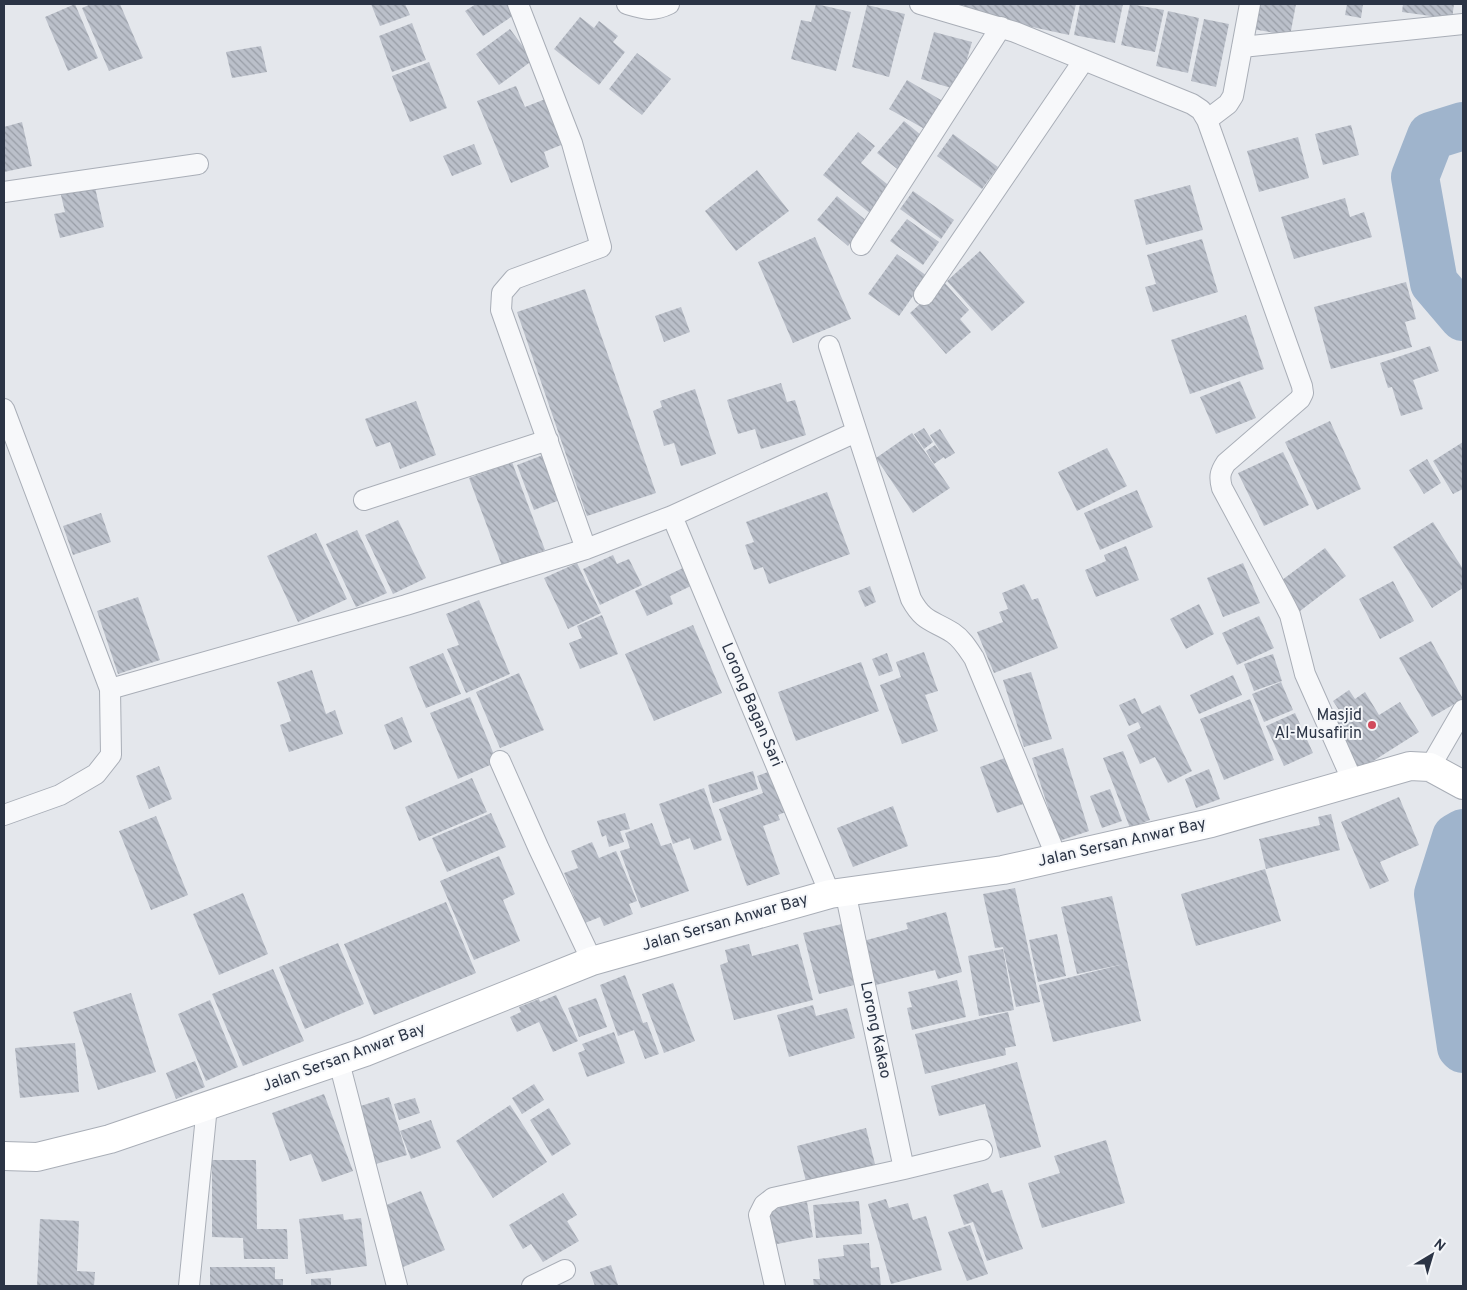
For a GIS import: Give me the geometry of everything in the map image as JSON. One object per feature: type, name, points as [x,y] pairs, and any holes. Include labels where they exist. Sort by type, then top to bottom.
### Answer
[{"type":"main road","name":"Jalan Sersan Anwar Bay","points":[[4,1156],[37,1157],[110,1139],[366,1052],[592,961],[838,893],[1003,870],[1211,823],[1410,766],[1445,775]]},
{"type":"street","points":[[518,4],[572,143],[601,247],[514,279],[502,293],[501,310],[586,548]]},
{"type":"street","points":[[627,4],[658,10],[669,4]]},
{"type":"street","points":[[920,4],[1001,27],[1084,60],[1192,104],[1201,110],[1207,120],[1303,393],[1300,398],[1226,463],[1219,478],[1222,488],[1280,593],[1290,615],[1305,674],[1352,782]]},
{"type":"street","points":[[1207,120],[1228,104],[1233,96],[1250,4]]},
{"type":"street","points":[[1242,47],[1463,24]]},
{"type":"street","points":[[861,245],[1001,27]]},
{"type":"street","points":[[924,295],[1084,60]]},
{"type":"street","points":[[4,192],[198,164]]},
{"type":"street","points":[[829,346],[911,599],[917,611],[924,618],[953,633],[962,641],[974,658],[1057,858]]},
{"type":"street","points":[[4,413],[110,689],[111,755],[96,774],[60,795],[4,815]]},
{"type":"street","points":[[110,689],[406,605],[586,548],[672,516],[856,432]]},
{"type":"street","points":[[364,500],[548,440]]},
{"type":"street","name":"Lorong Bagan Sari","points":[[672,516],[838,893]]},
{"type":"street","points":[[1445,775],[1463,710]]},
{"type":"street","points":[[500,761],[592,961]]},
{"type":"street","name":"Lorong Kakao","points":[[838,893],[904,1169]]},
{"type":"street","points":[[338,1062],[397,1286]]},
{"type":"street","points":[[189,1286],[207,1106]]},
{"type":"street","points":[[775,1286],[759,1215],[764,1205],[772,1198],[982,1150]]},
{"type":"street","points":[[532,1286],[565,1270]]},
{"type":"building","points":[[75,4],[98,58],[68,71],[45,17]]},
{"type":"building","points":[[91,4],[120,4],[143,58],[109,71],[82,8]]},
{"type":"building","points":[[371,4],[405,4],[410,15],[380,26]]},
{"type":"building","points":[[476,4],[515,4],[520,11],[483,36],[465,11]]},
{"type":"building","points":[[816,4],[851,12],[836,71],[791,59],[801,20],[811,22]]},
{"type":"building","points":[[964,4],[1076,4],[1069,35],[962,12]]},
{"type":"building","points":[[1080,4],[1123,4],[1115,43],[1074,35]]},
{"type":"building","points":[[1130,4],[1164,10],[1155,52],[1121,45]]},
{"type":"building","points":[[1258,4],[1296,4],[1290,36],[1253,29]]},
{"type":"building","points":[[1347,4],[1363,4],[1361,18],[1345,15]]},
{"type":"building","points":[[1403,4],[1454,4],[1452,19],[1402,12]]},
{"type":"building","points":[[867,5],[905,14],[889,77],[852,67]]},
{"type":"building","points":[[1168,11],[1199,18],[1188,73],[1156,66]]},
{"type":"building","points":[[580,17],[594,28],[599,21],[618,36],[613,42],[625,52],[599,85],[554,49]]},
{"type":"building","points":[[1204,19],[1229,24],[1216,87],[1191,81]]},
{"type":"building","points":[[412,23],[426,60],[392,72],[379,36]]},
{"type":"building","points":[[510,29],[533,60],[499,85],[476,54]]},
{"type":"building","points":[[934,32],[972,42],[958,90],[921,79]]},
{"type":"building","points":[[261,46],[267,72],[232,78],[226,52]]},
{"type":"building","points":[[637,53],[671,79],[642,115],[609,89]]},
{"type":"building","points":[[429,62],[447,108],[410,122],[392,76]]},
{"type":"building","points":[[907,80],[946,103],[930,132],[889,109]]},
{"type":"building","points":[[516,86],[525,107],[548,98],[566,143],[544,152],[549,167],[511,183],[477,101]]},
{"type":"building","points":[[904,121],[927,140],[901,172],[877,153]]},
{"type":"building","points":[[22,122],[32,166],[4,172],[4,127]]},
{"type":"building","points":[[1351,125],[1359,155],[1323,165],[1315,134]]},
{"type":"building","points":[[858,132],[875,146],[861,163],[892,188],[871,214],[823,175]]},
{"type":"building","points":[[953,134],[998,167],[982,189],[937,156]]},
{"type":"building","points":[[1298,137],[1309,178],[1259,192],[1247,151]]},
{"type":"building","points":[[474,144],[482,164],[452,176],[443,156]]},
{"type":"building","points":[[757,170],[789,211],[736,251],[705,211]]},
{"type":"building","points":[[94,183],[104,227],[60,238],[54,214],[65,212],[60,191]]},
{"type":"building","points":[[1190,185],[1203,230],[1146,245],[1134,200]]},
{"type":"building","points":[[913,191],[954,220],[941,239],[900,209]]},
{"type":"building","points":[[837,196],[868,222],[848,246],[817,220]]},
{"type":"building","points":[[1345,198],[1350,217],[1364,212],[1372,237],[1294,259],[1281,217]]},
{"type":"building","points":[[907,219],[939,242],[923,265],[890,241]]},
{"type":"building","points":[[815,237],[851,319],[793,343],[758,262]]},
{"type":"building","points":[[1202,239],[1218,292],[1153,312],[1145,287],[1156,284],[1147,255]]},
{"type":"building","points":[[980,251],[1025,302],[992,331],[947,281]]},
{"type":"building","points":[[897,254],[927,276],[899,316],[868,294]]},
{"type":"building","points":[[944,282],[969,310],[960,319],[971,332],[946,354],[910,313]]},
{"type":"building","points":[[1406,282],[1416,319],[1405,322],[1412,347],[1331,369],[1314,307]]},
{"type":"building","points":[[585,289],[656,493],[587,516],[517,312]]},
{"type":"building","points":[[681,307],[690,332],[664,342],[655,316]]},
{"type":"building","points":[[1246,315],[1264,369],[1190,394],[1171,340]]},
{"type":"building","points":[[1430,346],[1439,371],[1413,380],[1423,409],[1401,416],[1392,387],[1388,388],[1380,363]]},
{"type":"building","points":[[1240,381],[1256,418],[1216,434],[1200,397]]},
{"type":"building","points":[[781,383],[787,402],[795,400],[806,435],[761,449],[755,429],[738,434],[727,400]]},
{"type":"building","points":[[695,389],[716,454],[681,466],[674,443],[664,446],[653,411],[662,407],[660,401]]},
{"type":"building","points":[[416,401],[436,455],[400,469],[390,442],[376,447],[365,419]]},
{"type":"building","points":[[1330,421],[1361,489],[1317,510],[1285,442]]},
{"type":"building","points":[[924,428],[933,442],[924,449],[914,434]]},
{"type":"building","points":[[940,429],[955,453],[945,459],[930,435]]},
{"type":"building","points":[[912,433],[950,488],[913,513],[876,458]]},
{"type":"building","points":[[1463,442],[1463,489],[1453,494],[1433,461]]},
{"type":"building","points":[[935,445],[944,457],[934,464],[926,451]]},
{"type":"building","points":[[1107,448],[1127,486],[1077,511],[1058,472]]},
{"type":"building","points":[[1283,452],[1309,505],[1264,526],[1238,473]]},
{"type":"building","points":[[543,455],[560,500],[534,510],[517,465]]},
{"type":"building","points":[[1427,459],[1441,483],[1424,494],[1409,470]]},
{"type":"building","points":[[512,462],[545,550],[502,566],[469,478]]},
{"type":"building","points":[[1137,490],[1153,527],[1100,550],[1084,513]]},
{"type":"building","points":[[827,492],[850,554],[769,584],[763,567],[754,570],[745,545],[754,542],[746,522]]},
{"type":"building","points":[[101,513],[111,542],[73,555],[63,526]]},
{"type":"building","points":[[398,520],[426,578],[393,594],[365,535]]},
{"type":"building","points":[[1433,522],[1463,569],[1463,588],[1432,608],[1393,547]]},
{"type":"building","points":[[357,530],[387,593],[356,607],[326,544]]},
{"type":"building","points":[[316,533],[347,599],[298,622],[267,556]]},
{"type":"building","points":[[1126,546],[1139,580],[1096,597],[1085,570],[1106,561],[1104,555]]},
{"type":"building","points":[[1325,548],[1346,576],[1300,611],[1278,583]]},
{"type":"building","points":[[613,555],[617,564],[629,559],[642,585],[600,605],[583,569]]},
{"type":"building","points":[[577,563],[601,613],[568,629],[544,578]]},
{"type":"building","points":[[1243,563],[1260,603],[1223,617],[1207,578]]},
{"type":"building","points":[[685,567],[693,585],[670,596],[673,604],[647,616],[635,591]]},
{"type":"building","points":[[1393,581],[1414,621],[1380,639],[1359,599]]},
{"type":"building","points":[[1024,584],[1032,600],[1038,598],[1058,648],[994,673],[977,632],[1003,622],[999,612],[1008,609],[1002,593]]},
{"type":"building","points":[[870,586],[876,602],[865,607],[858,591]]},
{"type":"building","points":[[138,597],[160,660],[118,674],[97,611]]},
{"type":"building","points":[[479,600],[510,674],[466,693],[447,649],[459,645],[446,614]]},
{"type":"building","points":[[1199,604],[1214,634],[1186,649],[1170,619]]},
{"type":"building","points":[[602,615],[618,654],[580,669],[569,643],[582,638],[577,626]]},
{"type":"building","points":[[1259,616],[1274,648],[1237,665],[1222,633]]},
{"type":"building","points":[[693,625],[722,693],[654,721],[625,654]]},
{"type":"building","points":[[1431,641],[1463,699],[1432,717],[1399,658]]},
{"type":"building","points":[[924,652],[938,691],[925,695],[938,731],[902,744],[880,685],[901,677],[896,662]]},
{"type":"building","points":[[443,653],[461,694],[426,708],[409,667]]},
{"type":"building","points":[[887,653],[893,671],[879,676],[872,659]]},
{"type":"building","points":[[1273,654],[1282,681],[1254,691],[1244,664]]},
{"type":"building","points":[[861,662],[879,711],[796,741],[778,692]]},
{"type":"building","points":[[312,670],[326,714],[335,710],[343,734],[289,752],[280,725],[291,721],[277,682]]},
{"type":"building","points":[[1031,672],[1052,739],[1024,747],[1003,680]]},
{"type":"building","points":[[519,673],[544,730],[500,748],[476,692]]},
{"type":"building","points":[[1233,675],[1242,695],[1199,714],[1190,695]]},
{"type":"building","points":[[1281,682],[1293,710],[1264,722],[1252,694]]},
{"type":"building","name":"Masjid Al-Musafirin","points":[[1349,690],[1355,699],[1365,692],[1379,715],[1400,702],[1419,732],[1359,770],[1326,718],[1339,710],[1333,701]]},
{"type":"building","points":[[470,697],[497,762],[458,779],[430,713]]},
{"type":"building","points":[[1135,698],[1142,714],[1160,705],[1192,771],[1168,783],[1155,757],[1140,764],[1127,735],[1141,728],[1138,722],[1129,726],[1119,705]]},
{"type":"building","points":[[1250,699],[1274,760],[1224,780],[1200,719]]},
{"type":"building","points":[[1295,713],[1313,753],[1284,766],[1266,726]]},
{"type":"building","points":[[402,717],[412,742],[394,750],[384,725]]},
{"type":"building","points":[[1063,748],[1089,831],[1059,841],[1032,758]]},
{"type":"building","points":[[1123,751],[1150,820],[1130,828],[1103,758]]},
{"type":"building","points":[[1013,755],[1029,802],[997,813],[980,767]]},
{"type":"building","points":[[159,766],[172,799],[149,809],[136,776]]},
{"type":"building","points":[[1209,769],[1220,799],[1196,808],[1185,779]]},
{"type":"building","points":[[773,770],[788,811],[778,815],[780,820],[763,826],[780,874],[747,886],[719,809],[763,793],[757,776]]},
{"type":"building","points":[[753,771],[758,789],[713,803],[708,785]]},
{"type":"building","points":[[472,778],[487,812],[419,841],[405,807]]},
{"type":"building","points":[[704,788],[722,840],[694,850],[690,838],[673,844],[659,804]]},
{"type":"building","points":[[1110,789],[1122,821],[1102,828],[1090,796]]},
{"type":"building","points":[[1399,797],[1419,845],[1380,862],[1389,881],[1370,889],[1341,822]]},
{"type":"building","points":[[893,806],[908,846],[853,867],[837,828]]},
{"type":"building","points":[[491,813],[506,847],[447,872],[432,838]]},
{"type":"building","points":[[625,813],[630,829],[620,831],[624,842],[609,847],[606,835],[602,837],[597,821]]},
{"type":"building","points":[[1331,814],[1340,850],[1266,869],[1259,839],[1320,825],[1318,817]]},
{"type":"building","points":[[156,816],[188,895],[151,910],[119,831]]},
{"type":"building","points":[[652,823],[661,846],[671,843],[689,891],[641,908],[620,851],[630,848],[625,833]]},
{"type":"building","points":[[592,842],[599,858],[616,851],[637,901],[629,904],[633,914],[604,926],[600,917],[585,923],[564,873],[578,868],[571,851]]},
{"type":"building","points":[[499,856],[515,894],[503,900],[520,941],[474,960],[440,881]]},
{"type":"building","points":[[1265,869],[1281,921],[1196,946],[1181,894]]},
{"type":"building","points":[[1015,888],[1040,1002],[1016,1007],[1003,947],[995,948],[983,894]]},
{"type":"building","points":[[243,893],[268,954],[219,975],[193,914]]},
{"type":"building","points":[[1112,896],[1141,1021],[1053,1042],[1039,985],[1124,964],[1077,974],[1061,907]]},
{"type":"building","points":[[446,902],[476,973],[374,1015],[344,944]]},
{"type":"building","points":[[946,912],[962,972],[938,979],[935,970],[876,985],[863,941],[908,929],[906,923]]},
{"type":"building","points":[[842,924],[858,984],[819,994],[803,933]]},
{"type":"building","points":[[1057,934],[1066,976],[1038,982],[1029,940]]},
{"type":"building","points":[[338,943],[364,1004],[305,1029],[279,967]]},
{"type":"building","points":[[749,944],[752,956],[798,944],[813,1000],[734,1020],[720,965],[728,962],[725,950]]},
{"type":"building","points":[[1003,949],[1014,1010],[979,1016],[968,956]]},
{"type":"building","points":[[273,969],[304,1041],[243,1066],[212,994]]},
{"type":"building","points":[[625,975],[643,1023],[647,1022],[659,1054],[645,1059],[634,1030],[618,1036],[600,985]]},
{"type":"building","points":[[957,980],[966,1017],[912,1030],[907,1008],[912,1007],[908,992]]},
{"type":"building","points":[[673,983],[695,1041],[664,1053],[642,994]]},
{"type":"building","points":[[131,993],[156,1072],[98,1090],[73,1012]]},
{"type":"building","points":[[556,995],[578,1041],[553,1052],[539,1022],[517,1032],[510,1017],[521,1012],[519,1007],[539,999],[540,1002]]},
{"type":"building","points":[[596,998],[607,1027],[579,1037],[568,1008]]},
{"type":"building","points":[[210,1000],[238,1067],[206,1081],[178,1014]]},
{"type":"building","points":[[813,1005],[816,1016],[847,1008],[855,1038],[789,1057],[777,1015]]},
{"type":"building","points":[[1008,1012],[1016,1046],[1005,1048],[1006,1055],[925,1074],[915,1034]]},
{"type":"building","points":[[614,1032],[625,1063],[587,1077],[578,1053],[585,1050],[582,1044]]},
{"type":"building","points":[[75,1043],[79,1092],[20,1098],[15,1048]]},
{"type":"building","points":[[195,1061],[205,1087],[176,1099],[166,1073]]},
{"type":"building","points":[[1017,1062],[1041,1147],[1000,1158],[985,1104],[939,1116],[931,1086]]},
{"type":"building","points":[[534,1084],[544,1100],[522,1114],[512,1098]]},
{"type":"building","points":[[324,1094],[353,1171],[322,1182],[311,1154],[290,1161],[272,1113]]},
{"type":"building","points":[[389,1097],[407,1155],[369,1166],[351,1109]]},
{"type":"building","points":[[415,1098],[420,1113],[399,1120],[394,1104]]},
{"type":"building","points":[[510,1105],[547,1162],[493,1198],[456,1141]]},
{"type":"building","points":[[549,1108],[571,1144],[552,1156],[530,1120]]},
{"type":"building","points":[[431,1120],[441,1148],[411,1159],[400,1131]]},
{"type":"building","points":[[866,1128],[877,1172],[808,1189],[797,1146]]},
{"type":"building","points":[[1106,1140],[1125,1203],[1042,1228],[1028,1183],[1060,1173],[1054,1156]]},
{"type":"building","points":[[212,1160],[256,1160],[257,1229],[287,1229],[288,1259],[244,1259],[243,1238],[212,1237]]},
{"type":"building","points":[[988,1183],[992,1193],[1002,1190],[1023,1249],[987,1261],[973,1222],[964,1225],[953,1195]]},
{"type":"building","points":[[421,1191],[445,1250],[403,1267],[379,1208]]},
{"type":"building","points":[[563,1193],[577,1215],[567,1221],[579,1241],[543,1262],[531,1244],[523,1249],[509,1225]]},
{"type":"building","points":[[886,1199],[889,1208],[908,1203],[913,1220],[926,1216],[942,1270],[891,1284],[868,1204]]},
{"type":"building","points":[[859,1201],[862,1234],[816,1238],[813,1205]]},
{"type":"building","points":[[807,1202],[813,1237],[772,1245],[765,1210]]},
{"type":"building","points":[[343,1214],[344,1220],[361,1218],[367,1266],[306,1274],[299,1219]]},
{"type":"building","points":[[40,1219],[79,1221],[77,1271],[95,1272],[94,1286],[37,1286]]},
{"type":"building","points":[[970,1225],[988,1274],[967,1281],[948,1232]]},
{"type":"building","points":[[869,1243],[871,1268],[879,1267],[881,1286],[814,1286],[813,1279],[820,1279],[818,1259],[844,1256],[843,1245]]},
{"type":"building","points":[[611,1265],[618,1285],[595,1286],[590,1272]]},
{"type":"building","points":[[210,1267],[275,1267],[275,1279],[283,1279],[283,1286],[210,1286]]},
{"type":"building","points":[[331,1278],[331,1286],[311,1286],[311,1279]]},
{"type":"waterway","points":[[1463,126],[1431,136],[1415,177],[1434,283],[1463,317]]},
{"type":"waterway","points":[[1463,833],[1456,837],[1438,894],[1461,1047],[1463,1049]]},
{"type":"place","name":"Masjid Al-Musafirin","points":[[1372,725]]}]
